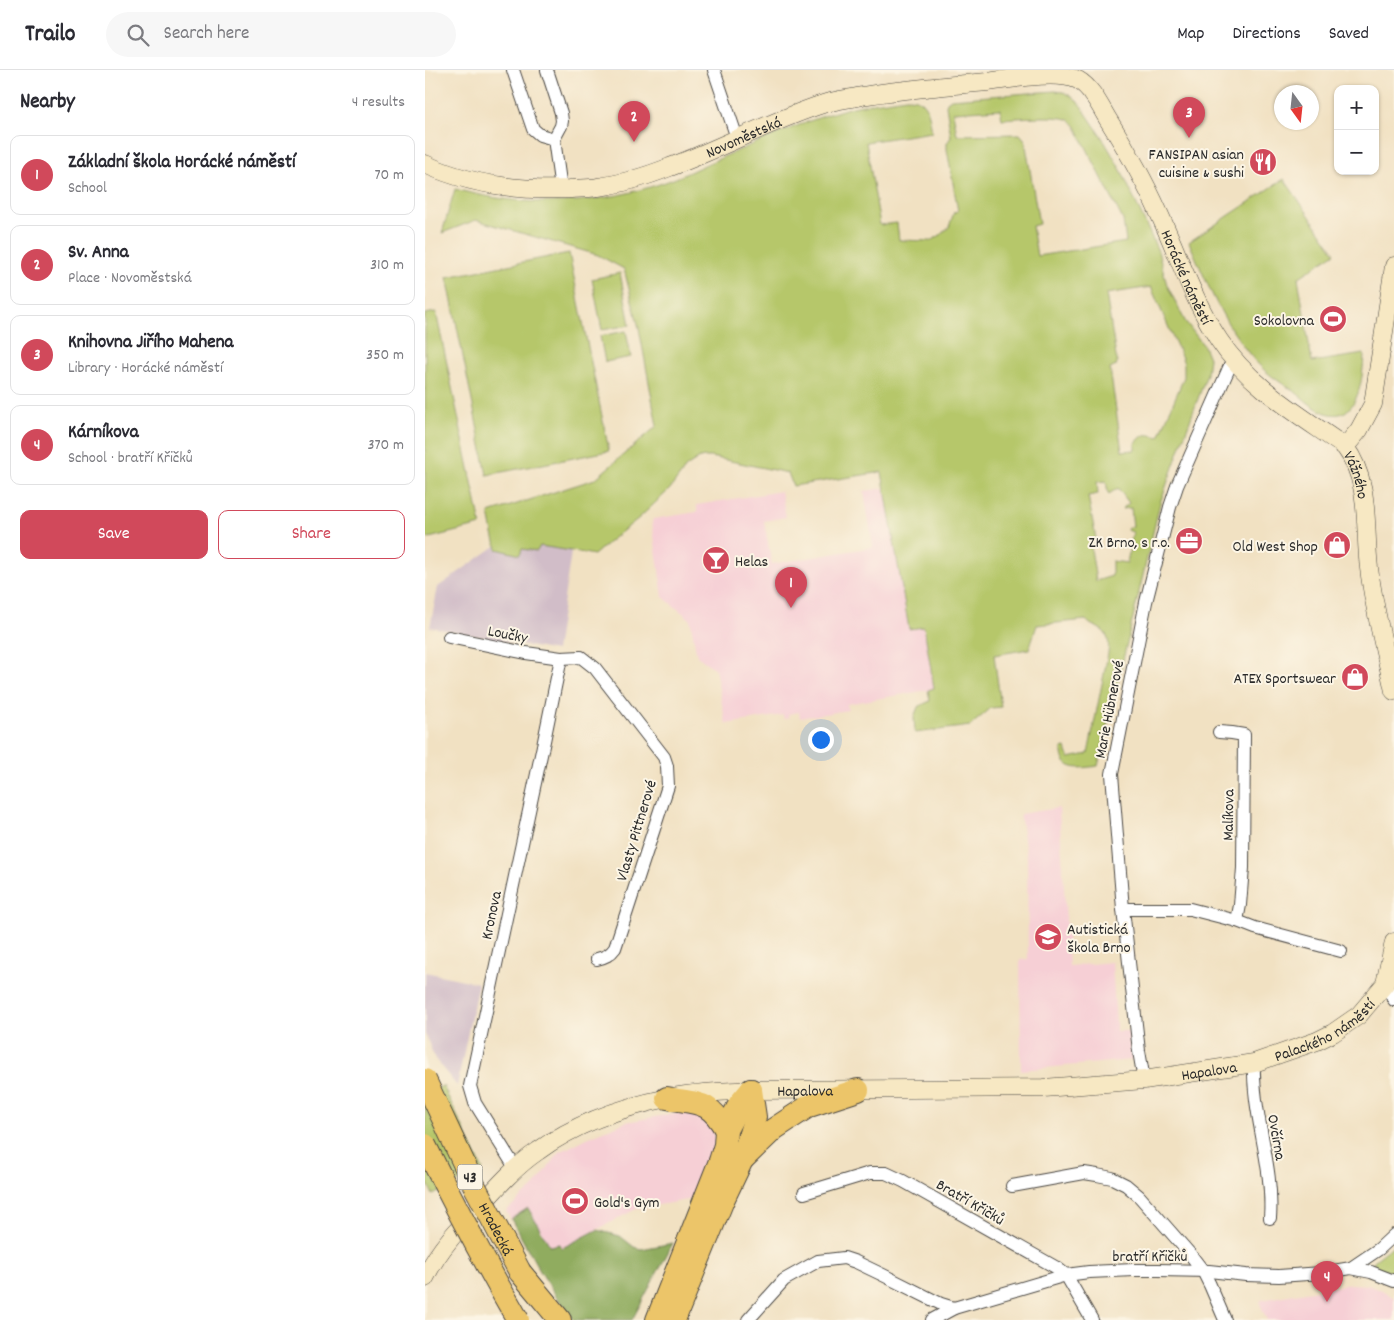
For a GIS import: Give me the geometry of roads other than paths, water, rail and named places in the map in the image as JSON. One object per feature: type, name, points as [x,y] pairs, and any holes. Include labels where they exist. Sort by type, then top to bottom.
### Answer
[{"type":"highway","name":"Hradecká","points":[[425,1080],[473,1183],[520,1272],[554,1318]]},
{"type":"highway","points":[[657,1320],[720,1161],[725,1145],[726,1130],[740,1103],[751,1090]]},
{"type":"highway","points":[[674,1320],[741,1160],[755,1117],[751,1090]]},
{"type":"highway","points":[[741,1160],[774,1129],[809,1106],[858,1090]]},
{"type":"highway","points":[[667,1098],[704,1105],[719,1117],[726,1130]]},
{"type":"highway","name":"Hradecká","points":[[425,1145],[483,1259],[518,1320]]},
{"type":"street","points":[[513,70],[533,129],[539,135],[554,139]]},
{"type":"street","points":[[547,70],[562,121],[554,139],[561,189]]},
{"type":"street","points":[[714,70],[737,138]]},
{"type":"street","name":"Novoměstská","points":[[425,164],[478,182],[507,188],[599,188],[668,168],[791,115],[827,103],[887,92],[1057,76],[1069,72]]},
{"type":"street","name":"Horácké náměstí","points":[[1069,72],[1092,94],[1133,161],[1159,212],[1203,312],[1218,339],[1233,359],[1268,392],[1345,447]]},
{"type":"street","name":"Vážného","points":[[1394,266],[1373,404],[1359,430],[1345,447],[1352,457],[1361,479],[1369,568],[1377,617],[1394,691]]},
{"type":"street","name":"Marie Hübnerové","points":[[1144,1080],[1123,909],[1112,774],[1142,621],[1170,508],[1177,486],[1233,359]]},
{"type":"street","name":"Loučky","points":[[449,637],[526,653],[561,658]]},
{"type":"street","name":"Vlasty Pittnerové","points":[[561,658],[581,658],[595,668],[656,746],[664,757],[667,766],[668,786],[615,948],[611,953],[597,959]]},
{"type":"street","name":"Kronova","points":[[516,1169],[475,1103],[470,1086],[561,658]]},
{"type":"street","name":"Malíkova","points":[[1219,732],[1244,734],[1243,868],[1237,921]]},
{"type":"street","points":[[1123,909],[1190,909],[1341,951]]},
{"type":"street","name":"Palackého náměstí","points":[[1253,1063],[1317,1042],[1359,1014],[1385,984],[1394,945]]},
{"type":"street","name":"Palackého náměstí","points":[[1385,984],[1394,1000]]},
{"type":"street","name":"Hapalova","points":[[425,1278],[445,1244],[516,1169],[538,1150],[580,1127],[611,1114],[667,1098],[751,1090],[1044,1088],[1144,1080],[1253,1063]]},
{"type":"street","name":"Ovčírna","points":[[1253,1063],[1257,1111],[1269,1178],[1270,1218]]},
{"type":"street","name":"Bratří Křičků","points":[[805,1193],[870,1173],[885,1173],[903,1181],[1057,1268],[1065,1276],[1092,1320]]},
{"type":"street","name":"Bratří Křičků","points":[[1012,1186],[1085,1173],[1112,1178],[1126,1185],[1139,1196],[1203,1271],[1225,1320]]},
{"type":"street","points":[[1351,1268],[1379,1249],[1394,1235]]},
{"type":"street","points":[[748,1320],[784,1280],[818,1261],[844,1258],[941,1304],[954,1308]]},
{"type":"street","points":[[1351,1268],[1371,1272],[1394,1281]]},
{"type":"street","name":"bratří Křičků","points":[[932,1320],[954,1308],[1065,1276],[1108,1270],[1203,1271],[1279,1276],[1322,1273],[1351,1268]]},
{"type":"place","name":"Knihovna Jiřího Mahena","points":[[1189,138]]},
{"type":"place","name":"Sv. Anna","points":[[634,142]]},
{"type":"place","name":"FANSIPAN asian cuisine & sushi","points":[[1263,162]]},
{"type":"place","name":"Sokolovna","points":[[1333,319]]},
{"type":"place","name":"ZK Brno, s r.o.","points":[[1189,541]]},
{"type":"place","name":"Old West Shop","points":[[1337,545]]},
{"type":"place","name":"Helas","points":[[716,560]]},
{"type":"place","name":"Základní škola Horácké náměstí","points":[[791,608]]},
{"type":"place","name":"ATEX Sportswear","points":[[1355,677]]},
{"type":"place","name":"Autistická škola Brno","points":[[1048,937]]},
{"type":"place","name":"Gold's Gym","points":[[575,1201]]},
{"type":"place","name":"Kárníkova","points":[[1327,1302]]}]
